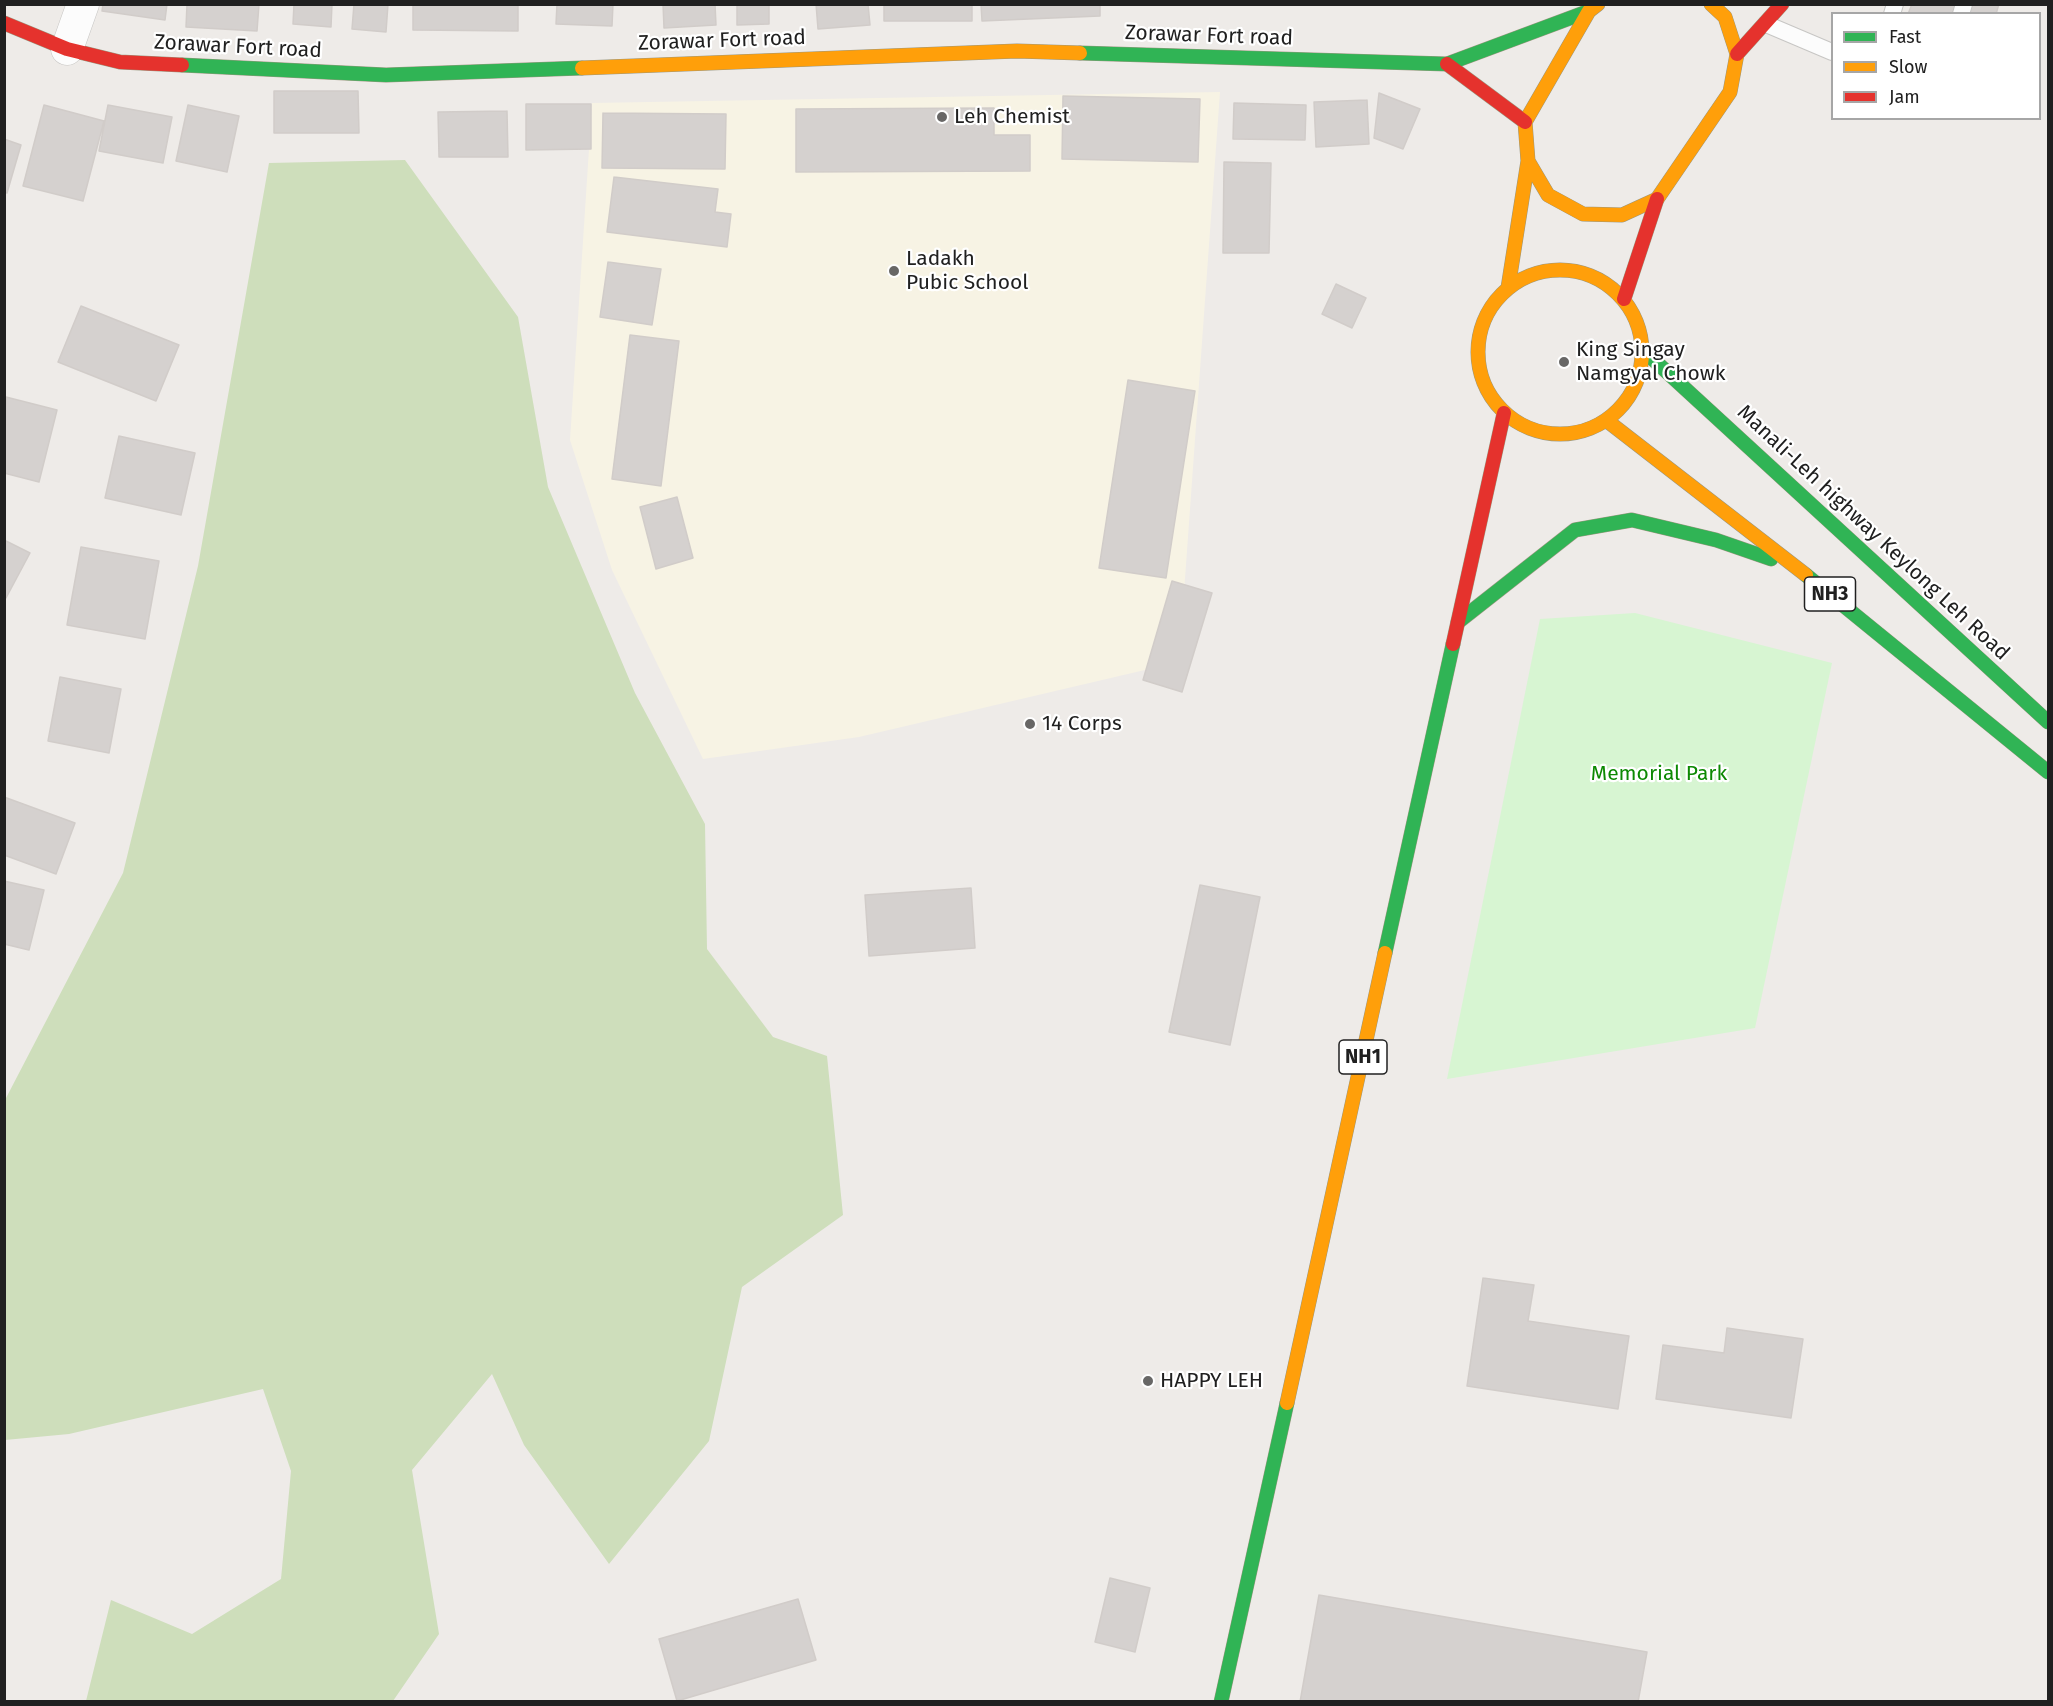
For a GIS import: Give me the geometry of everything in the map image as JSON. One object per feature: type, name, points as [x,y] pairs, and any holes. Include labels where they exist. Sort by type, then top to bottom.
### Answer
[{"type":"main road","points":[[1624,299],[1658,199],[1730,92],[1737,54],[1725,17],[1711,4]]},
{"type":"main road","points":[[1737,54],[1782,4]]},
{"type":"main road","points":[[1447,64],[1594,8]]},
{"type":"main road","points":[[1508,288],[1528,161],[1525,122],[1594,8]]},
{"type":"main road","name":"Zorawar Fort road","points":[[4,23],[68,49],[120,62],[386,75],[1017,51],[1447,64]]},
{"type":"main road","points":[[1447,64],[1525,122]]},
{"type":"main road","points":[[1528,161],[1548,195],[1582,214],[1622,215],[1658,199]]},
{"type":"main road","points":[[1564,271],[1581,273],[1605,283],[1624,299],[1637,323],[1643,350],[1639,377],[1626,402],[1606,420],[1581,432],[1554,435],[1527,428],[1504,413],[1486,391],[1478,364],[1479,336],[1489,309],[1508,288],[1530,276],[1564,271]]},
{"type":"main road","name":"Manali-Leh highway Keylong Leh Road","points":[[1643,350],[2049,722]]},
{"type":"main road","name":"NH1","points":[[1221,1701],[1504,413]]},
{"type":"main road","name":"NH3","points":[[1606,420],[1866,621],[2049,772]]},
{"type":"main road","points":[[1458,622],[1575,530],[1632,520],[1716,540],[1798,569]]},
{"type":"street","points":[[68,49],[82,4]]},
{"type":"lane","points":[[1766,24],[1831,51]]},
{"type":"shaded area","name":"Ladakh Pubic School","points":[[1220,92],[1179,662],[859,737],[703,759],[612,570],[570,440],[592,103]]},
{"type":"green space","points":[[405,160],[518,317],[548,487],[635,693],[705,824],[707,949],[773,1037],[827,1056],[843,1215],[742,1287],[709,1441],[609,1564],[524,1445],[492,1374],[412,1470],[439,1634],[393,1701],[86,1701],[111,1600],[192,1634],[281,1579],[291,1471],[263,1389],[69,1434],[5,1440],[5,1100],[123,873],[198,566],[269,163]]},
{"type":"green space","name":"Memorial Park","points":[[1635,613],[1832,663],[1755,1028],[1447,1079],[1540,619]]},
{"type":"building","points":[[103,4],[167,4],[165,20],[102,11]]},
{"type":"building","points":[[187,4],[259,4],[257,31],[186,27]]},
{"type":"building","points":[[294,4],[332,4],[331,27],[293,24]]},
{"type":"building","points":[[354,4],[388,4],[386,32],[352,29]]},
{"type":"building","points":[[413,4],[518,4],[518,31],[413,30]]},
{"type":"building","points":[[557,4],[613,4],[612,26],[556,24]]},
{"type":"building","points":[[663,4],[715,4],[716,25],[664,28]]},
{"type":"building","points":[[737,4],[769,4],[769,24],[737,25]]},
{"type":"building","points":[[816,4],[868,4],[870,25],[818,29]]},
{"type":"building","points":[[884,4],[972,4],[972,21],[884,21]]},
{"type":"building","points":[[981,4],[1100,4],[1100,16],[982,21]]},
{"type":"building","points":[[1912,4],[1999,4],[1997,12],[1909,12]]},
{"type":"building","points":[[274,91],[358,91],[359,133],[274,133]]},
{"type":"building","points":[[1379,93],[1420,109],[1403,149],[1374,138]]},
{"type":"building","points":[[1063,96],[1200,99],[1198,162],[1062,159]]},
{"type":"building","points":[[1367,100],[1369,144],[1316,147],[1314,102]]},
{"type":"building","points":[[1234,103],[1306,105],[1305,140],[1233,139]]},
{"type":"building","points":[[526,104],[591,104],[591,149],[526,150]]},
{"type":"building","points":[[44,105],[104,121],[83,201],[23,186]]},
{"type":"building","points":[[108,105],[172,117],[163,163],[99,151]]},
{"type":"building","points":[[188,105],[239,116],[227,172],[176,161]]},
{"type":"building","points":[[994,108],[994,135],[1030,135],[1030,171],[796,172],[796,109]]},
{"type":"building","points":[[507,111],[508,157],[439,157],[438,112]]},
{"type":"building","points":[[603,113],[726,114],[725,169],[602,168]]},
{"type":"building","points":[[4,139],[21,145],[7,193],[4,192]]},
{"type":"building","points":[[1224,162],[1271,163],[1269,253],[1223,253]]},
{"type":"building","points":[[614,177],[718,189],[715,212],[731,214],[727,247],[607,232]]},
{"type":"building","points":[[608,262],[661,269],[652,325],[600,317]]},
{"type":"building","points":[[1336,284],[1366,298],[1352,328],[1322,314]]},
{"type":"building","points":[[81,306],[179,345],[156,401],[58,362]]},
{"type":"building","points":[[630,335],[679,341],[661,486],[612,479]]},
{"type":"building","points":[[1128,380],[1195,391],[1166,578],[1099,568]]},
{"type":"building","points":[[6,397],[57,410],[39,482],[4,473]]},
{"type":"building","points":[[119,436],[195,453],[181,515],[105,498]]},
{"type":"building","points":[[677,497],[693,558],[656,569],[640,507]]},
{"type":"building","points":[[4,540],[30,553],[6,598],[4,597]]},
{"type":"building","points":[[81,547],[159,561],[145,639],[67,625]]},
{"type":"building","points":[[1172,581],[1212,593],[1182,692],[1143,680]]},
{"type":"building","points":[[60,677],[121,689],[109,753],[48,741]]},
{"type":"building","points":[[4,797],[75,823],[56,874],[4,855]]},
{"type":"building","points":[[4,881],[44,890],[29,950],[4,944]]},
{"type":"building","points":[[1200,885],[1260,897],[1230,1045],[1169,1032]]},
{"type":"building","points":[[971,888],[975,948],[869,956],[865,895]]},
{"type":"building","points":[[1483,1278],[1534,1285],[1528,1321],[1629,1336],[1618,1409],[1467,1386]]},
{"type":"building","points":[[1727,1328],[1803,1339],[1791,1418],[1656,1399],[1663,1345],[1724,1353]]},
{"type":"building","points":[[1110,1578],[1150,1588],[1135,1652],[1095,1642]]},
{"type":"building","points":[[1319,1595],[1647,1652],[1638,1702],[1300,1702]]},
{"type":"building","points":[[798,1599],[816,1660],[677,1701],[659,1639]]},
{"type":"traffic: fast","points":[[1080,53],[1447,64],[1589,11]]},
{"type":"traffic: fast","points":[[182,65],[386,75],[582,68]]},
{"type":"traffic: fast","points":[[1643,350],[2048,722]]},
{"type":"traffic: fast","points":[[1458,622],[1575,530],[1632,520],[1716,540],[1771,559]]},
{"type":"traffic: fast","points":[[1806,575],[2048,772]]},
{"type":"traffic: fast","points":[[1385,953],[1453,644]]},
{"type":"traffic: fast","points":[[1221,1702],[1287,1403]]},
{"type":"traffic: slow","points":[[1508,288],[1528,161],[1525,122],[1589,11],[1598,4]]},
{"type":"traffic: slow","points":[[1528,161],[1548,195],[1583,214],[1622,215],[1657,199],[1730,92],[1737,54],[1725,17],[1711,4]]},
{"type":"traffic: slow","points":[[582,68],[1017,51],[1080,53]]},
{"type":"traffic: slow","points":[[1560,270],[1591,276],[1618,294],[1636,321],[1642,352],[1636,383],[1618,410],[1591,428],[1560,434],[1529,428],[1502,410],[1484,383],[1478,352],[1484,321],[1502,294],[1529,276],[1560,270]]},
{"type":"traffic: slow","points":[[1606,420],[1806,575]]},
{"type":"traffic: slow","points":[[1287,1403],[1385,953]]},
{"type":"traffic: jam","points":[[1737,54],[1782,4]]},
{"type":"traffic: jam","points":[[4,23],[67,49],[120,62],[182,65]]},
{"type":"traffic: jam","points":[[1447,64],[1525,122]]},
{"type":"traffic: jam","points":[[1624,299],[1657,199]]},
{"type":"traffic: jam","points":[[1453,644],[1504,413]]},
{"type":"place","name":"Leh Chemist","points":[[942,117]]},
{"type":"place","name":"Ladakh Pubic School","points":[[894,271]]},
{"type":"place","name":"King Singay Namgyal Chowk","points":[[1564,362]]},
{"type":"place","name":"14 Corps","points":[[1030,724]]},
{"type":"place","name":"HAPPY LEH","points":[[1148,1381]]}]
